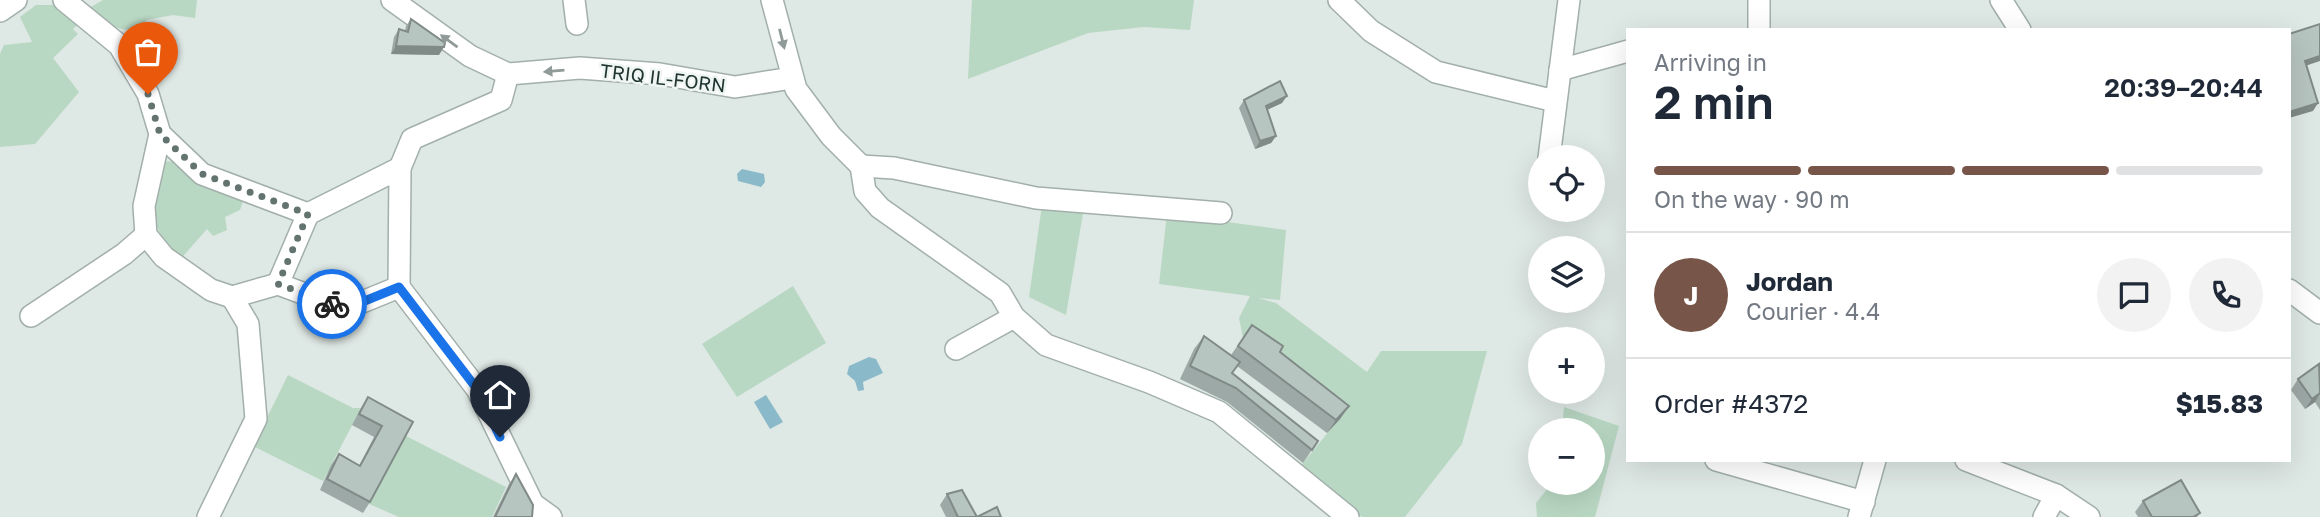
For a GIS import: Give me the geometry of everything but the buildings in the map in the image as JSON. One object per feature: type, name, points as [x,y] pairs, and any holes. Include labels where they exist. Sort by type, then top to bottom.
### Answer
[{"type":"street","points":[[0,11],[16,0]]},
{"type":"street","points":[[64,0],[119,45],[148,94],[160,134],[144,206],[146,235],[164,257],[211,290],[232,297],[278,284],[345,309],[399,287]]},
{"type":"street","points":[[392,0],[470,56],[508,74],[501,100],[412,139],[400,168],[399,287],[477,389],[533,504],[551,517]]},
{"type":"street","points":[[574,0],[577,24]]},
{"type":"street","points":[[772,0],[796,89],[831,136],[861,166],[865,191],[880,208],[1000,293],[1014,317],[1046,345],[1219,412],[1348,517]]},
{"type":"street","points":[[1339,0],[1371,31],[1436,72],[1555,101]]},
{"type":"street","points":[[1550,145],[1569,0]]},
{"type":"street","points":[[1759,0],[1759,28]]},
{"type":"street","points":[[2001,0],[2020,28]]},
{"type":"street","points":[[1560,71],[1626,52]]},
{"type":"street","name":"TRIQ IL-FORN","points":[[508,74],[580,68],[660,74],[735,87],[792,78]]},
{"type":"street","points":[[160,134],[202,174],[308,214]]},
{"type":"street","points":[[861,166],[894,168],[1036,198],[1221,213]]},
{"type":"street","points":[[278,284],[308,214],[400,168]]},
{"type":"street","points":[[31,316],[124,254],[146,235]]},
{"type":"street","points":[[2291,291],[2320,313]]},
{"type":"street","points":[[208,517],[256,419],[248,324],[232,297]]},
{"type":"street","points":[[956,349],[1014,317]]},
{"type":"street","points":[[1722,462],[1862,510],[1874,462]]},
{"type":"street","points":[[1971,462],[2056,495],[2089,517]]},
{"type":"street","points":[[2044,517],[2056,495]]},
{"type":"green space","points":[[103,0],[197,0],[195,18],[173,15],[146,20],[148,29],[129,30],[110,24],[89,8]]},
{"type":"green space","points":[[972,0],[1194,0],[1190,30],[1144,27],[1088,33],[968,79]]},
{"type":"green space","points":[[36,5],[57,5],[82,21],[73,29],[78,34],[53,58],[79,92],[35,144],[0,147],[0,54],[4,45],[32,42],[20,17]]},
{"type":"green space","points":[[159,161],[180,162],[245,194],[240,210],[225,217],[227,230],[213,236],[207,229],[178,262],[168,249],[154,215],[154,191]]},
{"type":"green space","points":[[1042,205],[1084,207],[1066,315],[1029,297]]},
{"type":"green space","points":[[1167,214],[1286,230],[1280,300],[1258,298],[1276,303],[1367,372],[1381,351],[1487,351],[1462,444],[1405,517],[1362,517],[1299,468],[1339,419],[1243,338],[1239,318],[1250,296],[1159,284]]},
{"type":"green space","points":[[793,286],[826,343],[737,397],[702,344]]},
{"type":"green space","points":[[288,375],[353,408],[361,408],[323,481],[253,446]]},
{"type":"green space","points":[[1564,407],[1596,418],[1563,418]]},
{"type":"green space","points":[[1605,421],[1619,426],[1605,479]]},
{"type":"green space","points":[[404,435],[506,487],[492,517],[399,517],[367,503]]},
{"type":"green space","points":[[1542,495],[1601,495],[1595,517],[1537,517],[1536,503]]},
{"type":"water","points":[[742,169],[764,174],[765,182],[761,187],[738,181],[737,174]]},
{"type":"water","points":[[869,357],[876,359],[883,373],[863,382],[864,390],[858,391],[855,381],[847,374],[849,366]]},
{"type":"water","points":[[766,395],[783,422],[770,429],[754,402]]},
{"type":"way so far","points":[[148,94],[160,134],[202,174],[308,214],[278,284],[332,304]]},
{"type":"route","points":[[332,304],[345,309],[399,287],[477,389],[500,437]]}]
